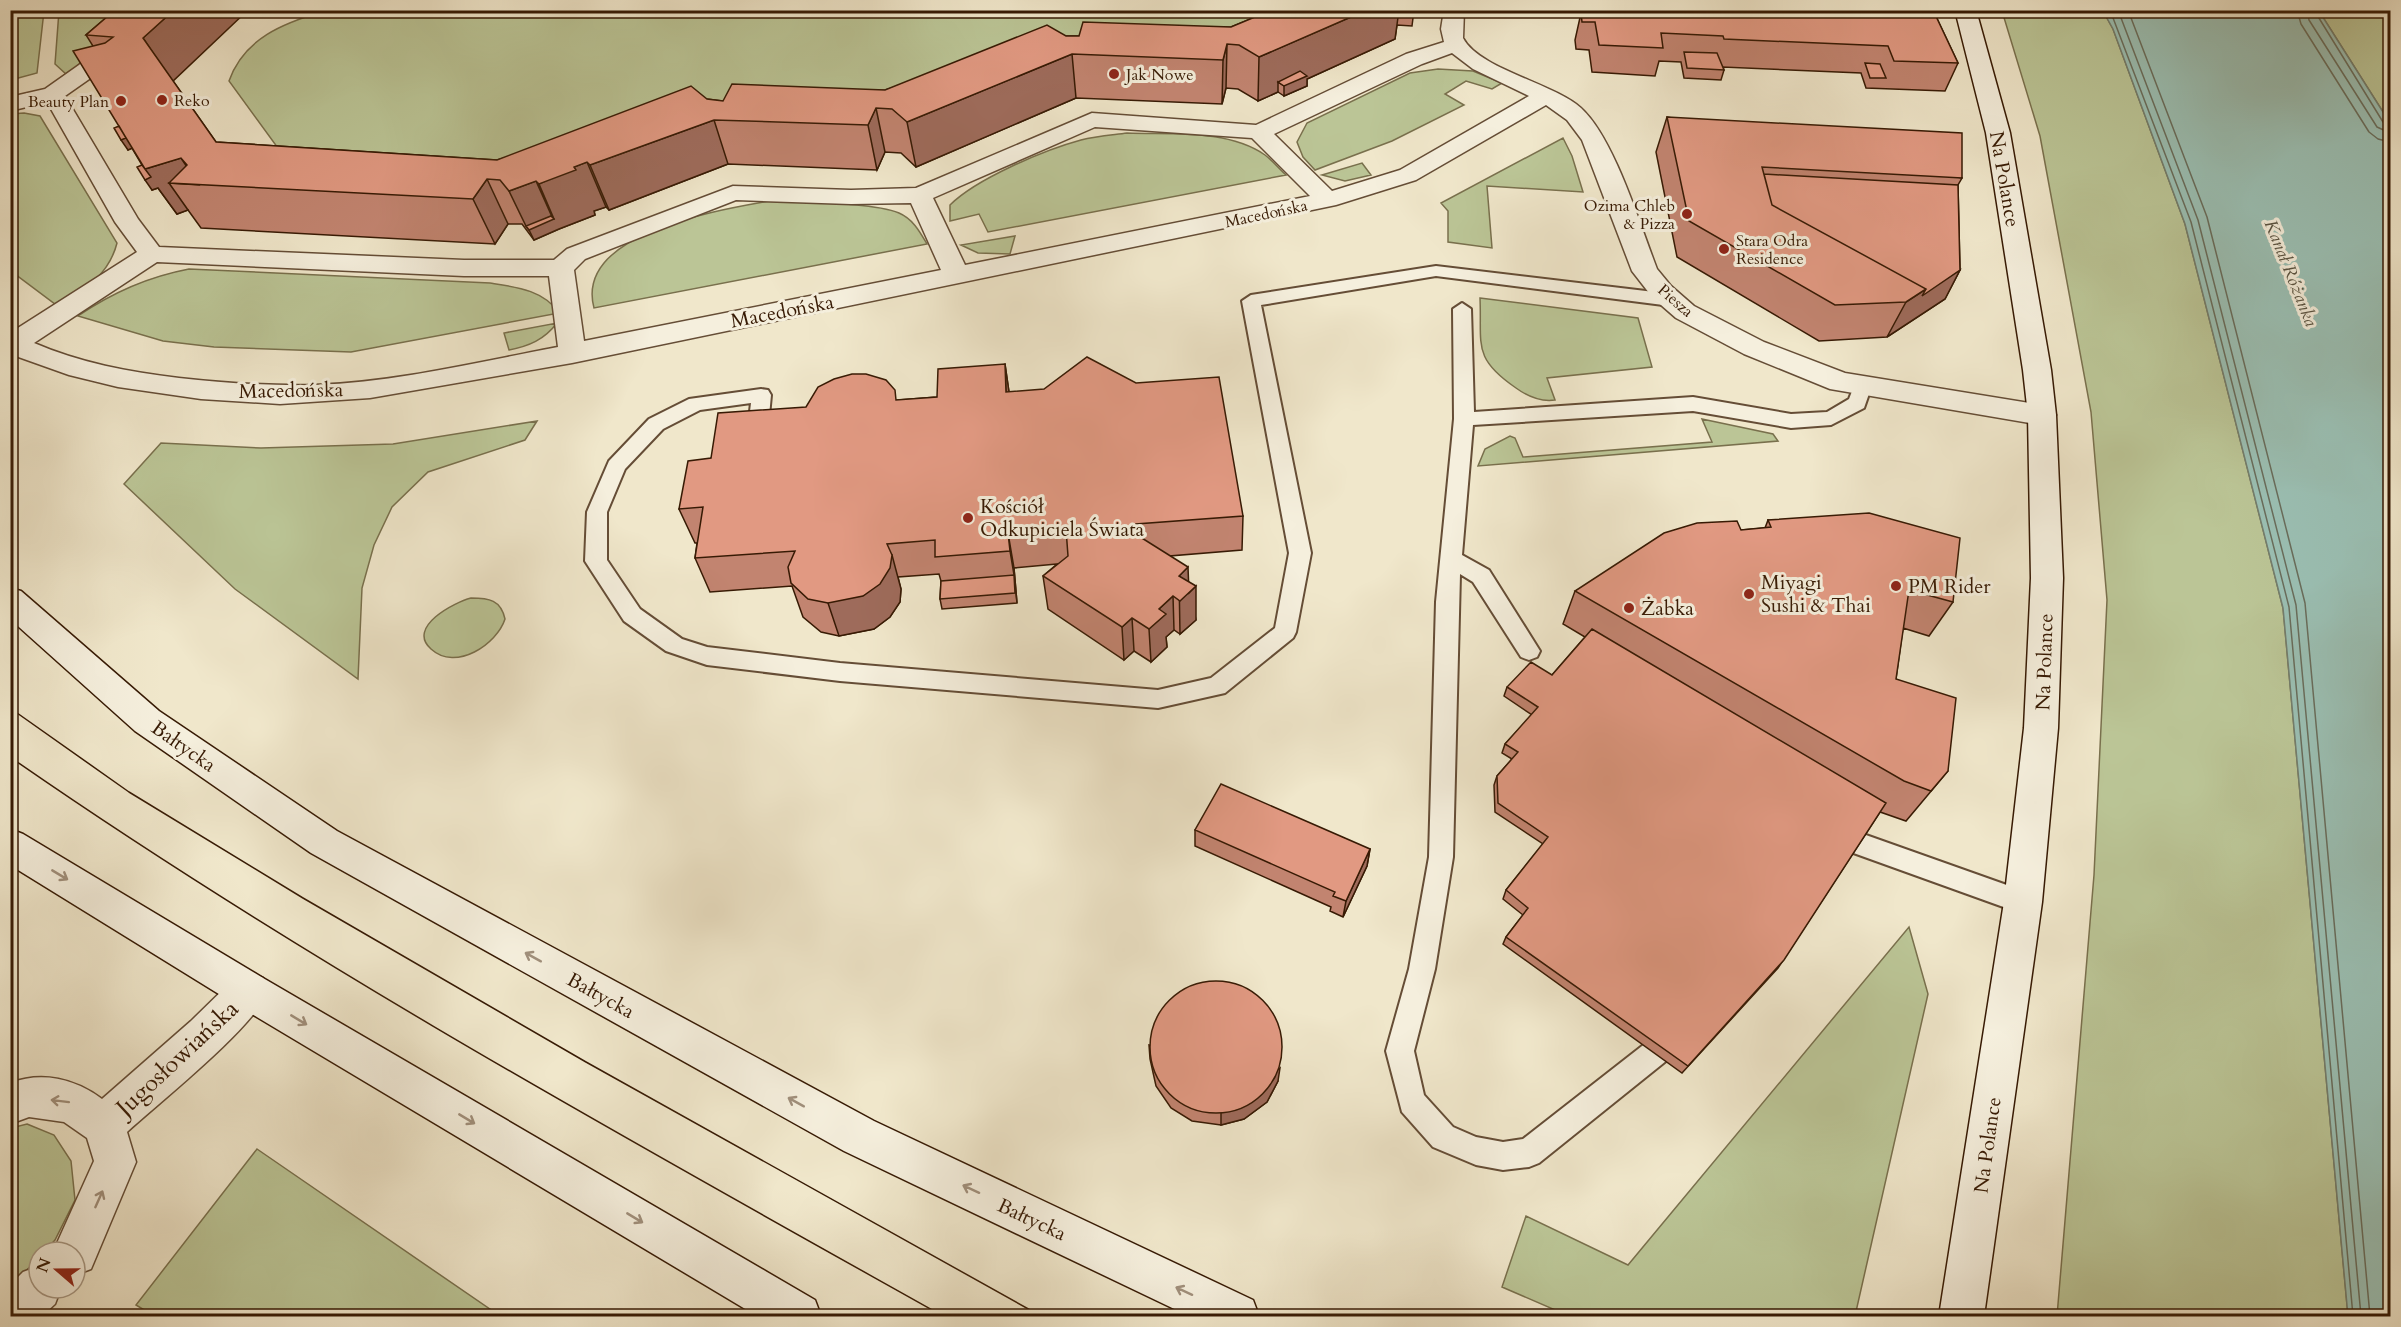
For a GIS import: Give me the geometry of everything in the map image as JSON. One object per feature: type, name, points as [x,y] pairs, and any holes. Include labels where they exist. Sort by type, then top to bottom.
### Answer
[{"type":"street","points":[[10,104],[53,94],[87,70],[151,10]]},
{"type":"street","points":[[53,94],[128,222],[152,254],[464,268],[561,268],[576,254],[733,193],[851,197],[920,195],[1092,120],[1259,132],[1414,59],[1455,45],[1451,30],[1454,10]]},
{"type":"street","name":"Na Polance","points":[[1962,1317],[2023,902],[2042,728],[2047,578],[2042,415],[1998,133],[1965,10]]},
{"type":"street","name":"Piesza","points":[[1455,45],[1474,59],[1567,108],[1583,122],[1594,140],[1645,271],[1685,312],[1754,348],[1840,382],[2042,415]]},
{"type":"street","name":"Macedońska","points":[[12,344],[37,356],[122,378],[225,391],[317,394],[461,375],[1327,200],[1408,175],[1545,96]]},
{"type":"street","name":"Macedońska","points":[[1259,132],[1327,200]]},
{"type":"street","points":[[920,195],[957,276]]},
{"type":"street","name":"Macedońska","points":[[12,344],[152,254]]},
{"type":"street","points":[[561,268],[572,354]]},
{"type":"street","name":"Bałtycka","points":[[10,600],[147,721],[324,842],[860,1136],[1237,1317]]},
{"type":"street","points":[[10,845],[249,991],[799,1317]]},
{"type":"street","name":"Jugosłowiańska","points":[[104,1125],[197,1043],[249,991]]},
{"type":"street","name":"Jugosłowiańska","points":[[10,1104],[29,1097],[72,1102],[104,1125],[115,1162],[80,1240]]},
{"type":"street","points":[[11,1317],[27,1300]]},
{"type":"lane","points":[[757,437],[761,395],[696,404],[656,424],[616,466],[597,512],[596,561],[633,615],[674,645],[707,656],[840,672],[1158,699],[1217,686],[1285,632],[1300,553],[1251,301],[1436,271],[1671,300]]},
{"type":"lane","points":[[1461,309],[1464,419],[1447,602],[1442,857],[1422,969],[1400,1051],[1412,1102],[1443,1137],[1476,1151],[1503,1156],[1529,1153],[1661,1048],[1692,1014]]},
{"type":"lane","points":[[1464,419],[1587,413],[1693,404],[1791,421],[1831,418],[1857,404],[1863,385]]},
{"type":"lane","points":[[1451,560],[1481,576],[1529,651]]},
{"type":"lane","points":[[1817,852],[1829,833],[2023,902]]},
{"type":"green space","points":[[10,11],[44,11],[37,73],[11,80]]},
{"type":"green space","points":[[59,11],[139,11],[67,75],[55,64]]},
{"type":"green space","points":[[324,11],[1309,11],[889,110],[551,173],[283,155],[229,81],[245,54],[267,34],[294,21]]},
{"type":"green space","points":[[2002,11],[2103,11],[2113,29],[2185,224],[2283,608],[2348,1316],[2057,1316],[2094,875],[2107,600],[2091,412],[2040,136]]},
{"type":"green space","points":[[2319,11],[2390,11],[2390,123]]},
{"type":"green space","points":[[1438,69],[1473,71],[1502,83],[1492,89],[1466,81],[1445,94],[1464,105],[1392,141],[1315,170],[1303,157],[1297,142],[1307,123],[1410,73]]},
{"type":"green space","points":[[24,113],[40,116],[117,243],[102,273],[86,288],[59,307],[11,271],[11,114]]},
{"type":"green space","points":[[1127,133],[1199,135],[1234,141],[1265,155],[1286,175],[988,232],[979,214],[950,221],[950,205],[976,185],[1011,166],[1081,140]]},
{"type":"green space","points":[[1563,138],[1572,156],[1583,192],[1487,186],[1492,248],[1448,242],[1448,211],[1441,203]]},
{"type":"green space","points":[[1362,163],[1371,175],[1345,181],[1322,175]]},
{"type":"green space","points":[[769,201],[855,205],[887,209],[899,213],[916,226],[927,244],[594,308],[594,282],[606,261],[627,244],[655,230],[686,219]]},
{"type":"green space","points":[[1015,236],[1010,254],[978,253],[961,245]]},
{"type":"green space","points":[[189,269],[490,283],[537,294],[553,305],[559,313],[351,352],[214,347],[163,341],[78,316],[131,286]]},
{"type":"green space","points":[[1480,298],[1638,318],[1652,367],[1547,378],[1555,400],[1529,396],[1502,377],[1486,359],[1481,339]]},
{"type":"green space","points":[[557,323],[547,334],[536,341],[509,350],[504,333]]},
{"type":"green space","points":[[1702,419],[1773,434],[1778,441],[1478,466],[1485,449],[1510,436],[1515,438],[1523,457],[1712,442]]},
{"type":"green space","points":[[537,421],[525,440],[428,472],[392,507],[374,545],[362,588],[358,679],[235,589],[124,484],[161,443],[261,448],[393,444]]},
{"type":"green space","points":[[471,598],[493,601],[501,608],[505,619],[494,637],[485,646],[463,656],[452,658],[431,649],[425,641],[424,632],[428,624],[445,610]]},
{"type":"green space","points":[[1909,927],[1928,994],[1855,1316],[1569,1316],[1502,1287],[1526,1216],[1628,1265]]},
{"type":"green space","points":[[27,1124],[54,1135],[71,1161],[75,1200],[55,1240],[27,1240],[27,1270],[11,1287],[11,1128]]},
{"type":"green space","points":[[257,1149],[500,1316],[154,1316],[136,1305]]},
{"type":"water","name":"Kanał Różanka","points":[[2103,11],[2319,11],[2390,123],[2390,1316],[2348,1316],[2283,608],[2185,224],[2113,29]]},
{"type":"building","points":[[115,10],[174,10],[143,38],[216,142],[497,160],[691,86],[707,99],[723,101],[732,84],[885,90],[1047,25],[1066,36],[1079,36],[1083,22],[1231,27],[1272,10],[1367,10],[1259,57],[1239,45],[1227,44],[1223,60],[1072,54],[907,122],[892,109],[876,108],[868,125],[714,120],[590,165],[587,162],[574,167],[576,170],[539,184],[536,181],[509,191],[500,180],[487,179],[473,199],[169,183],[187,165],[181,158],[145,169],[73,51],[105,43],[113,37],[86,35]]},
{"type":"building","points":[[1593,10],[1777,10],[1824,13],[1823,10],[1850,10],[1851,15],[1875,16],[1873,10],[1933,10],[1958,63],[1894,61],[1888,46],[1724,39],[1723,36],[1661,33],[1663,48],[1599,45],[1595,22],[1582,22],[1581,13],[1593,13]]},
{"type":"building","points":[[1684,52],[1717,53],[1724,70],[1687,68]]},
{"type":"building","points":[[1865,63],[1880,64],[1886,78],[1870,78]]},
{"type":"building","points":[[1300,71],[1307,76],[1284,86],[1278,82]]},
{"type":"building","points":[[1667,117],[1962,133],[1962,178],[1762,167],[1772,205],[1926,289],[1906,302],[1835,305],[1689,221]]},
{"type":"building","points":[[119,126],[126,138],[121,140],[114,128]]},
{"type":"building","points":[[142,165],[151,177],[145,180],[137,167]]},
{"type":"building","points":[[1764,174],[1958,185],[1960,270],[1922,296],[1926,289],[1772,205]]},
{"type":"building","points":[[551,216],[554,219],[529,230],[526,226]]},
{"type":"building","name":"Kościół Odkupiciela Świata","points":[[1087,357],[1136,383],[1219,377],[1243,516],[1136,524],[1137,535],[1188,567],[1179,576],[1196,586],[1180,601],[1173,596],[1159,609],[1166,614],[1149,629],[1132,618],[1122,627],[1043,576],[1068,556],[1066,529],[1008,533],[1010,551],[935,557],[935,540],[887,544],[892,555],[890,568],[880,584],[863,596],[828,603],[808,599],[791,583],[788,567],[795,551],[695,558],[703,507],[679,509],[688,461],[711,458],[718,413],[806,407],[818,387],[852,374],[866,374],[886,380],[895,390],[896,400],[937,397],[938,369],[1005,364],[1006,392],[1044,389]]},
{"type":"building","points":[[1869,513],[1960,538],[1953,602],[1909,590],[1896,679],[1956,698],[1948,771],[1931,791],[1904,781],[1575,591],[1664,533],[1697,523],[1737,521],[1741,530],[1771,527],[1768,520]]},
{"type":"building","points":[[1014,575],[1015,593],[940,599],[941,581]]},
{"type":"building","points":[[1592,629],[1886,803],[1784,960],[1688,1066],[1506,937],[1528,908],[1506,890],[1548,837],[1498,803],[1497,776],[1518,752],[1505,744],[1538,707],[1507,687],[1531,662],[1552,675]]},
{"type":"building","points":[[1221,784],[1370,849],[1346,901],[1333,896],[1335,892],[1195,830]]},
{"type":"building","points":[[1216,981],[1241,986],[1262,1001],[1277,1022],[1282,1047],[1277,1072],[1262,1093],[1241,1108],[1216,1113],[1191,1108],[1170,1093],[1155,1072],[1150,1047],[1155,1022],[1170,1001],[1191,986]]},
{"type":"tram line","points":[[10,708],[129,792],[303,898],[586,1062],[1041,1316]]},
{"type":"tram line","points":[[10,757],[237,907],[353,978],[588,1116],[943,1316]]},
{"type":"place","name":"Jak Nowe","points":[[1114,74]]},
{"type":"place","name":"Reko","points":[[162,100]]},
{"type":"place","name":"Beauty Plan","points":[[121,101]]},
{"type":"place","name":"Ozima Chleb & Pizza","points":[[1687,214]]},
{"type":"place","name":"Stara Odra Residence","points":[[1724,249]]},
{"type":"place","name":"Kościół Odkupiciela Świata","points":[[968,518]]},
{"type":"place","name":"PM Rider","points":[[1896,586]]},
{"type":"place","name":"Miyagi Sushi & Thai","points":[[1749,594]]},
{"type":"place","name":"Żabka","points":[[1629,608]]}]
